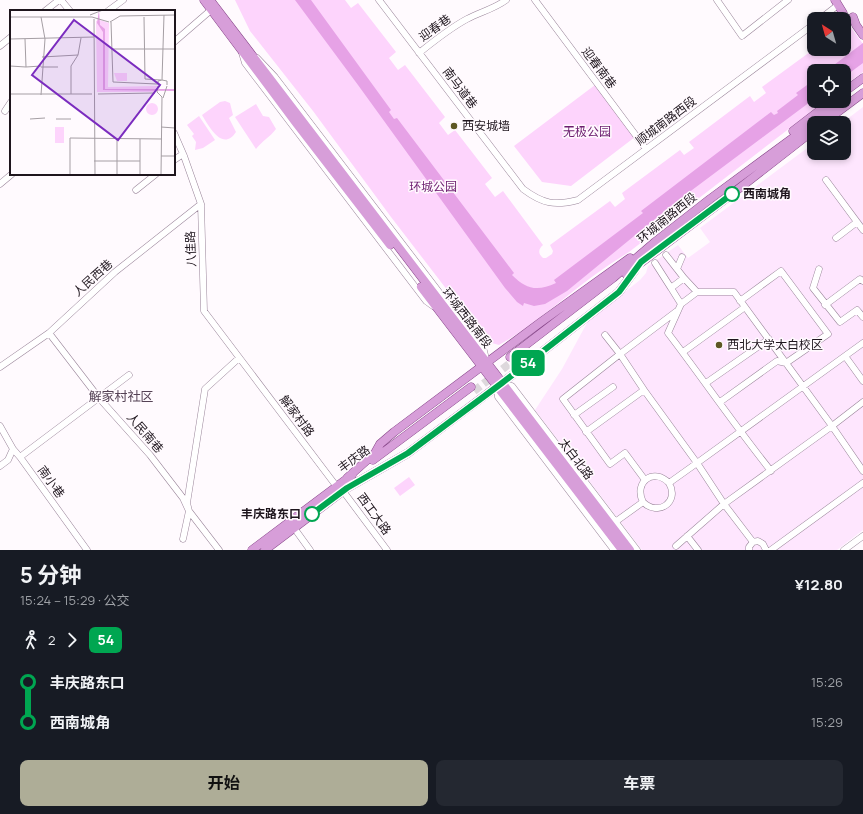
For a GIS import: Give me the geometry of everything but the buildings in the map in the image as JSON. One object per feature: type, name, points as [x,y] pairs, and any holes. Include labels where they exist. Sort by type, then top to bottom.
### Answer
[{"type":"main road","points":[[197,0],[202,7],[211,10]]},
{"type":"main road","name":"环城西路南段","points":[[204,0],[241,51],[437,308],[500,385]]},
{"type":"main road","name":"环城西路南段","points":[[210,0],[429,287],[484,365]]},
{"type":"main road","points":[[216,0],[220,14]]},
{"type":"main road","points":[[838,2],[846,11]]},
{"type":"main road","points":[[853,21],[863,35]]},
{"type":"main road","points":[[851,87],[863,78]]},
{"type":"main road","name":"环城南路西段","points":[[851,95],[863,86]]},
{"type":"main road","points":[[832,116],[863,93]]},
{"type":"main road","points":[[840,116],[863,99]]},
{"type":"main road","points":[[767,157],[785,138],[823,108]]},
{"type":"main road","name":"环城南路西段","points":[[807,135],[511,359],[710,199],[834,108]]},
{"type":"main road","name":"环城南路西段","points":[[756,175],[807,141]]},
{"type":"main road","points":[[347,478],[374,454],[380,444],[613,269],[646,250]]},
{"type":"main road","points":[[342,488],[408,453],[500,385],[619,292],[641,262]]},
{"type":"main road","name":"太白北路","points":[[500,385],[613,523],[630,550]]},
{"type":"main road","name":"太白北路","points":[[500,385],[622,550]]},
{"type":"main road","name":"丰庆路","points":[[252,550],[342,488],[380,461],[473,389],[361,470],[347,478],[342,488],[265,550]]},
{"type":"street","points":[[46,10],[60,0],[69,10]]},
{"type":"street","points":[[109,10],[122,0]]},
{"type":"street","points":[[381,2],[389,0]]},
{"type":"street","name":"迎春巷","points":[[419,53],[465,20],[482,11],[497,6],[506,0]]},
{"type":"street","name":"迎春南巷","points":[[535,0],[646,149]]},
{"type":"street","points":[[717,0],[742,36],[788,0]]},
{"type":"street","name":"南马道巷","points":[[381,2],[524,189]]},
{"type":"street","points":[[827,12],[838,2]]},
{"type":"street","points":[[175,41],[211,10]]},
{"type":"street","name":"顺城南路西段","points":[[524,189],[535,198],[549,203],[564,204],[578,200],[807,29]]},
{"type":"street","points":[[0,46],[10,38]]},
{"type":"street","name":"环城西路南段","points":[[252,54],[262,61],[275,76],[484,351],[484,365]]},
{"type":"street","points":[[5,111],[10,104]]},
{"type":"street","name":"八佳路","points":[[175,135],[201,204],[204,311],[239,358]]},
{"type":"street","points":[[175,159],[183,154]]},
{"type":"street","points":[[0,184],[11,175]]},
{"type":"street","points":[[136,190],[155,175]]},
{"type":"street","points":[[826,180],[863,230]]},
{"type":"street","name":"人民西巷","points":[[0,367],[49,333],[115,272],[201,204]]},
{"type":"street","points":[[836,238],[857,222]]},
{"type":"street","points":[[666,255],[684,278],[698,292]]},
{"type":"street","points":[[677,269],[682,258]]},
{"type":"street","points":[[655,263],[681,304]]},
{"type":"street","points":[[818,269],[813,288],[840,322],[863,305]]},
{"type":"street","points":[[720,402],[777,361],[786,363],[828,334],[781,271],[740,301]]},
{"type":"street","points":[[671,288],[684,278]]},
{"type":"street","points":[[825,305],[860,279],[863,281]]},
{"type":"street","points":[[429,287],[440,293]]},
{"type":"street","points":[[771,471],[740,432],[720,402],[668,333],[681,304],[698,292],[734,292],[832,426],[860,461],[863,471]]},
{"type":"street","points":[[683,352],[745,307]]},
{"type":"street","points":[[857,310],[863,317]]},
{"type":"street","points":[[645,480],[625,453],[610,464],[563,399],[677,311]]},
{"type":"street","name":"人民南巷","points":[[49,333],[99,398],[150,455],[183,498],[189,511],[219,550]]},
{"type":"street","points":[[605,335],[697,463],[724,504],[753,542]]},
{"type":"street","points":[[706,383],[769,339]]},
{"type":"street","points":[[669,482],[863,343]]},
{"type":"street","points":[[845,356],[863,381]]},
{"type":"street","points":[[182,539],[189,511],[188,503],[205,389],[239,358]]},
{"type":"street","name":"解家村路","points":[[239,358],[342,488]]},
{"type":"street","points":[[20,458],[129,376]]},
{"type":"street","points":[[500,385],[498,397],[614,550]]},
{"type":"street","points":[[574,415],[613,387]]},
{"type":"street","points":[[586,432],[644,390]]},
{"type":"street","points":[[676,546],[724,504],[771,471],[863,402]]},
{"type":"street","name":"南小巷","points":[[0,426],[13,449],[87,550]]},
{"type":"street","points":[[0,466],[8,460],[13,449]]},
{"type":"street","points":[[651,476],[657,476],[662,477],[669,482],[672,489],[672,496],[669,503],[661,508],[652,508],[643,502],[640,494],[640,488],[645,480],[651,476]]},
{"type":"street","points":[[772,550],[863,483]]},
{"type":"street","name":"西工大路","points":[[342,488],[387,550]]},
{"type":"street","points":[[637,550],[613,523],[643,502]]},
{"type":"street","points":[[297,532],[310,550]]},
{"type":"street","points":[[687,536],[698,550]]},
{"type":"street","points":[[848,549],[863,536]]},
{"type":"street","points":[[749,550],[749,546],[753,542],[758,541],[763,544],[766,550]]},
{"type":"shaded area","points":[[295,0],[311,0],[391,110],[389,112],[394,119],[397,118],[514,273],[512,275],[517,280],[532,288],[543,288],[556,283],[554,280],[643,213],[641,211],[771,112],[774,115],[778,113],[777,111],[798,95],[796,93],[807,85],[807,104],[672,205],[567,291],[545,304],[534,306],[524,303],[523,306],[517,302],[505,288]]},
{"type":"shaded area","points":[[863,43],[863,63],[851,72],[851,64],[835,64],[846,56],[851,56],[851,52]]},
{"type":"shaded area","name":"西北大学太白校区","points":[[863,107],[863,530],[837,550],[642,550],[535,410],[562,369],[588,321],[640,280],[646,273],[648,266],[678,245],[688,258],[710,242],[700,228],[807,148],[807,160],[851,160],[851,116]]},
{"type":"green space","name":"环城公园","points":[[235,0],[345,0],[351,8],[358,3],[396,52],[389,58],[398,70],[405,65],[445,117],[439,123],[448,135],[455,130],[492,178],[485,184],[495,197],[503,191],[543,245],[539,252],[543,258],[546,258],[552,254],[553,251],[550,245],[610,201],[615,207],[625,199],[622,193],[680,150],[684,155],[694,148],[689,142],[750,96],[754,102],[766,93],[762,87],[807,54],[807,56],[851,56],[851,28],[863,44],[863,72],[851,81],[851,64],[807,64],[807,108],[816,108],[629,252],[590,278],[526,328],[499,345],[492,343],[481,334],[391,217],[313,111],[250,31]]},
{"type":"green space","name":"无极公园","points":[[595,85],[635,137],[571,186],[542,182],[514,146]]},
{"type":"green space","points":[[225,101],[230,103],[233,115],[229,118],[236,132],[231,138],[221,139],[208,126],[202,115],[220,102]]},
{"type":"green space","points":[[256,104],[263,116],[269,117],[276,129],[256,149],[235,117]]},
{"type":"green space","points":[[199,116],[215,140],[203,148],[195,150],[196,142],[192,136],[194,134],[187,125]]},
{"type":"green space","points":[[409,477],[415,485],[400,496],[394,488]]},
{"type":"tunnel","points":[[474,391],[513,361]]},
{"type":"bus line","name":"54","points":[[312,514],[347,488],[408,453],[502,383],[619,292],[641,262],[732,194]]},
{"type":"place","name":"西安城墙","points":[[454,126]]},
{"type":"place","name":"西南城角","points":[[732,194]]},
{"type":"place","name":"西北大学太白校区","points":[[719,345]]},
{"type":"place","name":"丰庆路东口","points":[[312,514]]},
{"type":"district","name":"解家村社区","points":[[121,396]]}]
